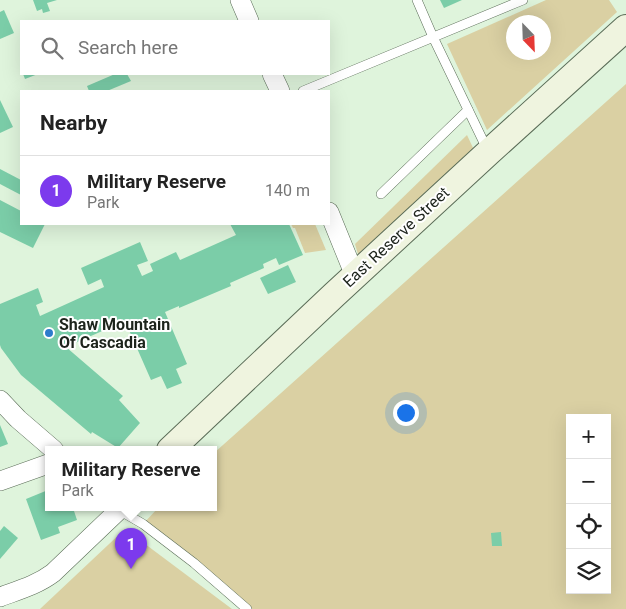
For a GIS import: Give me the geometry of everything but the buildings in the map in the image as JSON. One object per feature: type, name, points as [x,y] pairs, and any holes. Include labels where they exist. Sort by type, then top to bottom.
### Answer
[{"type":"street","points":[[240,0],[249,20]]},
{"type":"street","name":"East Reserve Street","points":[[174,446],[489,152],[626,28]]},
{"type":"street","points":[[272,75],[280,90]]},
{"type":"street","points":[[330,214],[355,276]]},
{"type":"street","points":[[0,400],[18,419],[49,446]]},
{"type":"street","points":[[0,481],[45,465]]},
{"type":"street","points":[[0,597],[32,586],[53,573],[118,511]]},
{"type":"lane","points":[[418,0],[433,37],[489,152]]},
{"type":"lane","points":[[305,90],[523,0]]},
{"type":"lane","points":[[381,194],[468,110]]},
{"type":"lane","points":[[123,511],[194,563],[246,609]]},
{"type":"shaded area","points":[[546,0],[609,0],[617,12],[487,130],[447,44],[506,18],[506,60],[551,60],[551,15],[512,15]]},
{"type":"shaded area","points":[[626,84],[626,609],[246,609],[143,524],[155,511],[217,511],[217,450]]},
{"type":"shaded area","points":[[467,135],[474,150],[360,261],[355,244]]},
{"type":"shaded area","points":[[292,225],[315,225],[326,250],[305,253],[295,228]]},
{"type":"shaded area","points":[[125,529],[232,609],[40,609]]},
{"type":"place","name":"Shaw Mountain Of Cascadia","points":[[49,333]]},
{"type":"place","name":"Military Reserve","points":[[131,569]]}]
